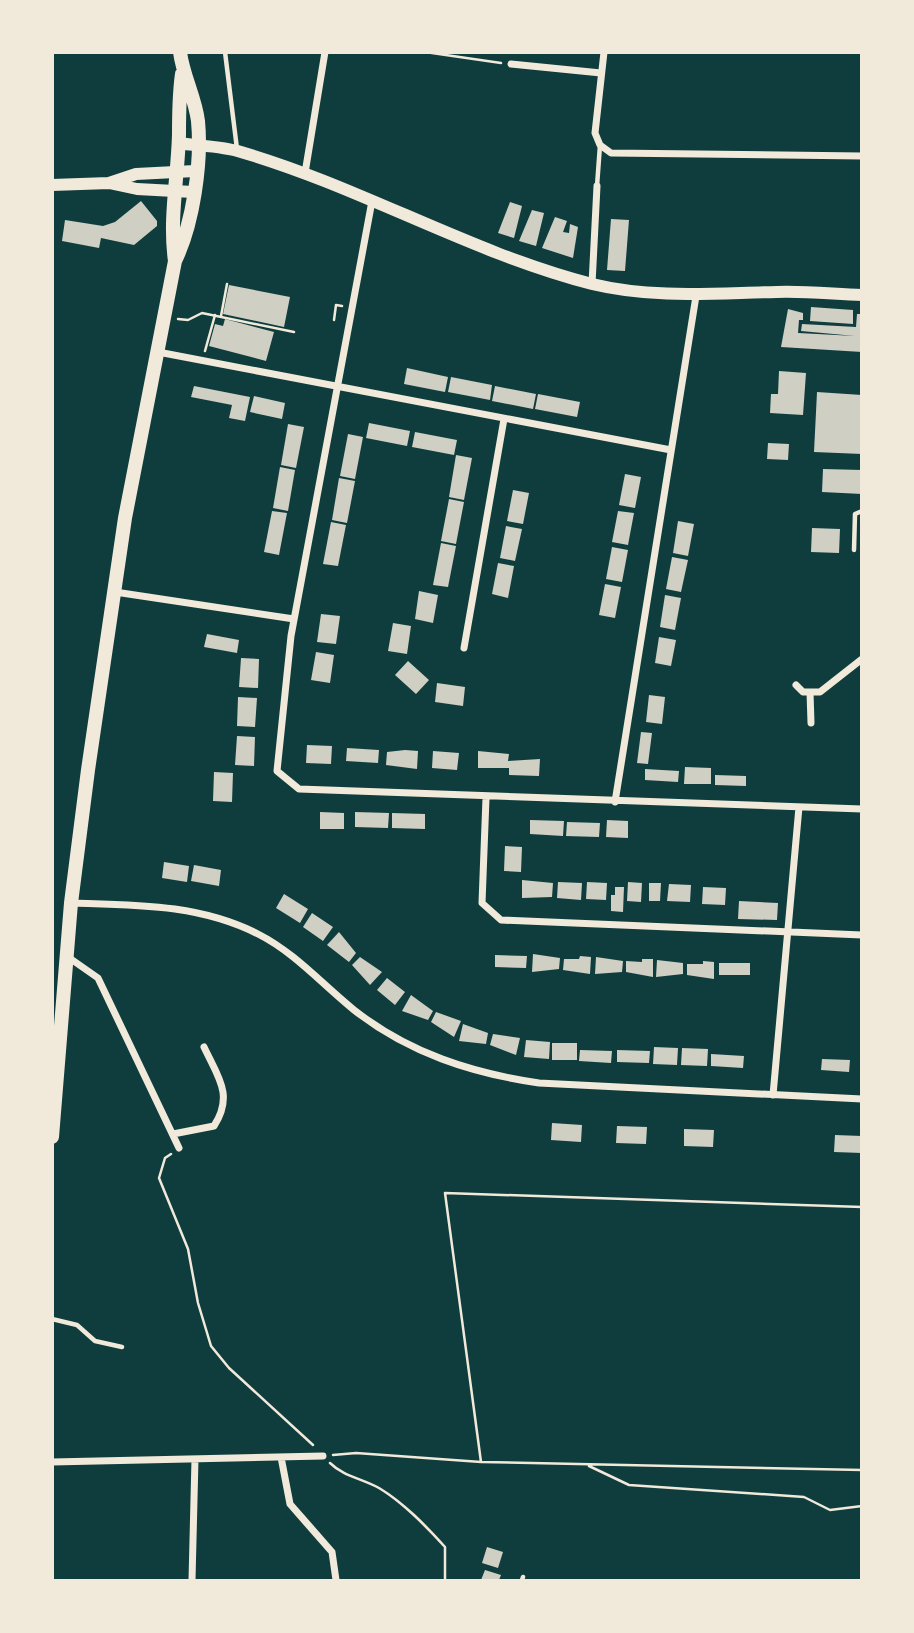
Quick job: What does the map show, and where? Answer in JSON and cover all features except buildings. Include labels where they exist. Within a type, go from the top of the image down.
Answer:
[{"type":"main road","points":[[52,1137],[54,1082],[68,957],[71,903],[125,518],[175,261],[187,235],[193,192],[198,146],[194,102],[183,73],[180,52]]},
{"type":"main road","points":[[175,261],[171,233],[176,191],[177,104],[183,73]]},
{"type":"main road","points":[[178,143],[237,150],[305,173],[498,253],[592,284],[636,292],[695,296],[779,292],[862,295]]},
{"type":"main road","points":[[109,183],[136,174],[195,171]]},
{"type":"main road","points":[[52,185],[109,183],[193,192]]},
{"type":"street","points":[[305,173],[325,52]]},
{"type":"street","points":[[604,52],[595,133],[600,145],[611,153],[862,156]]},
{"type":"street","points":[[511,64],[601,73]]},
{"type":"street","points":[[592,284],[597,186]]},
{"type":"street","points":[[372,201],[294,619],[277,771],[299,789],[486,798],[862,809]]},
{"type":"street","points":[[615,802],[695,296]]},
{"type":"street","points":[[158,352],[671,450]]},
{"type":"street","points":[[464,648],[505,419]]},
{"type":"street","points":[[114,592],[294,619]]},
{"type":"street","points":[[796,685],[803,692],[820,692],[862,659]]},
{"type":"street","points":[[810,692],[811,723]]},
{"type":"street","points":[[486,798],[482,903],[502,920],[862,935]]},
{"type":"street","points":[[773,1095],[790,933],[799,807]]},
{"type":"street","points":[[71,903],[176,908],[201,912],[259,934],[399,1041],[432,1058],[499,1078],[539,1083],[862,1099]]},
{"type":"street","points":[[68,957],[98,978],[130,1051],[179,1147]]},
{"type":"street","points":[[173,1135],[214,1126],[221,1115],[226,1095],[204,1047]]},
{"type":"street","points":[[52,1462],[323,1456]]},
{"type":"street","points":[[281,1457],[290,1504],[332,1552],[336,1580]]},
{"type":"street","points":[[192,1580],[195,1459]]},
{"type":"lane","points":[[225,52],[237,150]]},
{"type":"lane","points":[[597,186],[600,145]]},
{"type":"lane","points":[[854,550],[855,514],[862,512]]},
{"type":"lane","points":[[52,1319],[78,1325],[95,1341],[122,1347]]},
{"type":"path","points":[[425,52],[511,64]]},
{"type":"path","points":[[221,316],[224,306],[222,298],[227,284]]},
{"type":"path","points":[[165,318],[188,320],[202,313],[294,332]]},
{"type":"path","points":[[202,361],[215,315]]},
{"type":"path","points":[[179,1147],[165,1157],[159,1178],[188,1249],[198,1303],[211,1346],[229,1368],[297,1428],[336,1469],[379,1488],[425,1524],[445,1547],[445,1580]]},
{"type":"path","points":[[481,1462],[445,1193],[862,1207]]},
{"type":"path","points":[[323,1456],[356,1453],[481,1462],[862,1470]]},
{"type":"path","points":[[586,1464],[628,1485],[804,1497],[830,1510],[862,1506]]}]
